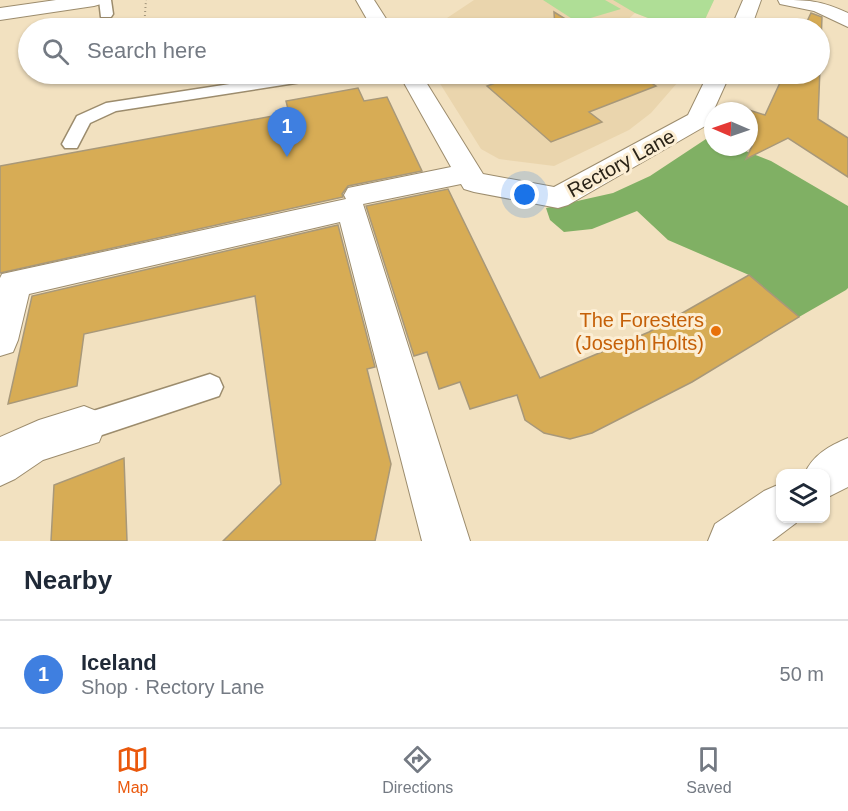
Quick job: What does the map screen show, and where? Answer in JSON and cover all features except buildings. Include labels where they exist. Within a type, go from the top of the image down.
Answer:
[{"type":"main road","points":[[365,0],[376,18]]},
{"type":"main road","points":[[745,18],[752,0]]},
{"type":"main road","points":[[787,0],[820,7],[848,21]]},
{"type":"main road","points":[[820,7],[848,0]]},
{"type":"main road","points":[[0,14],[100,7]]},
{"type":"main road","points":[[358,195],[468,173],[416,84]]},
{"type":"main road","name":"Rectory Lane","points":[[468,173],[474,182],[558,198],[698,120],[714,84]]},
{"type":"main road","points":[[0,340],[14,284],[351,209],[446,541]]},
{"type":"main road","points":[[0,464],[10,454],[25,445],[84,427]]},
{"type":"main road","points":[[830,473],[848,460]]},
{"type":"main road","points":[[732,541],[776,510]]},
{"type":"lane","points":[[100,7],[105,0]]},
{"type":"lane","points":[[71,144],[83,120],[112,107],[258,84]]},
{"type":"lane","points":[[84,427],[210,387]]},
{"type":"path","points":[[145,18],[146,0]]},
{"type":"shaded area","points":[[474,0],[714,0],[706,18],[648,18],[635,13],[630,18],[447,18]]},
{"type":"shaded area","points":[[440,84],[676,84],[651,113],[629,130],[554,166],[499,159],[481,149]]},
{"type":"green space","points":[[543,0],[605,0],[621,9],[591,18],[571,18]]},
{"type":"green space","points":[[613,0],[714,0],[706,18],[648,18]]},
{"type":"green space","points":[[704,140],[704,156],[758,156],[771,161],[848,206],[848,288],[799,317],[749,275],[668,240],[637,211],[592,229],[564,232],[550,220],[546,208],[613,193],[650,176]]},
{"type":"place","name":"Iceland","points":[[287,157]]},
{"type":"place","name":"The Foresters (Joseph Holts)","points":[[716,331]]}]
